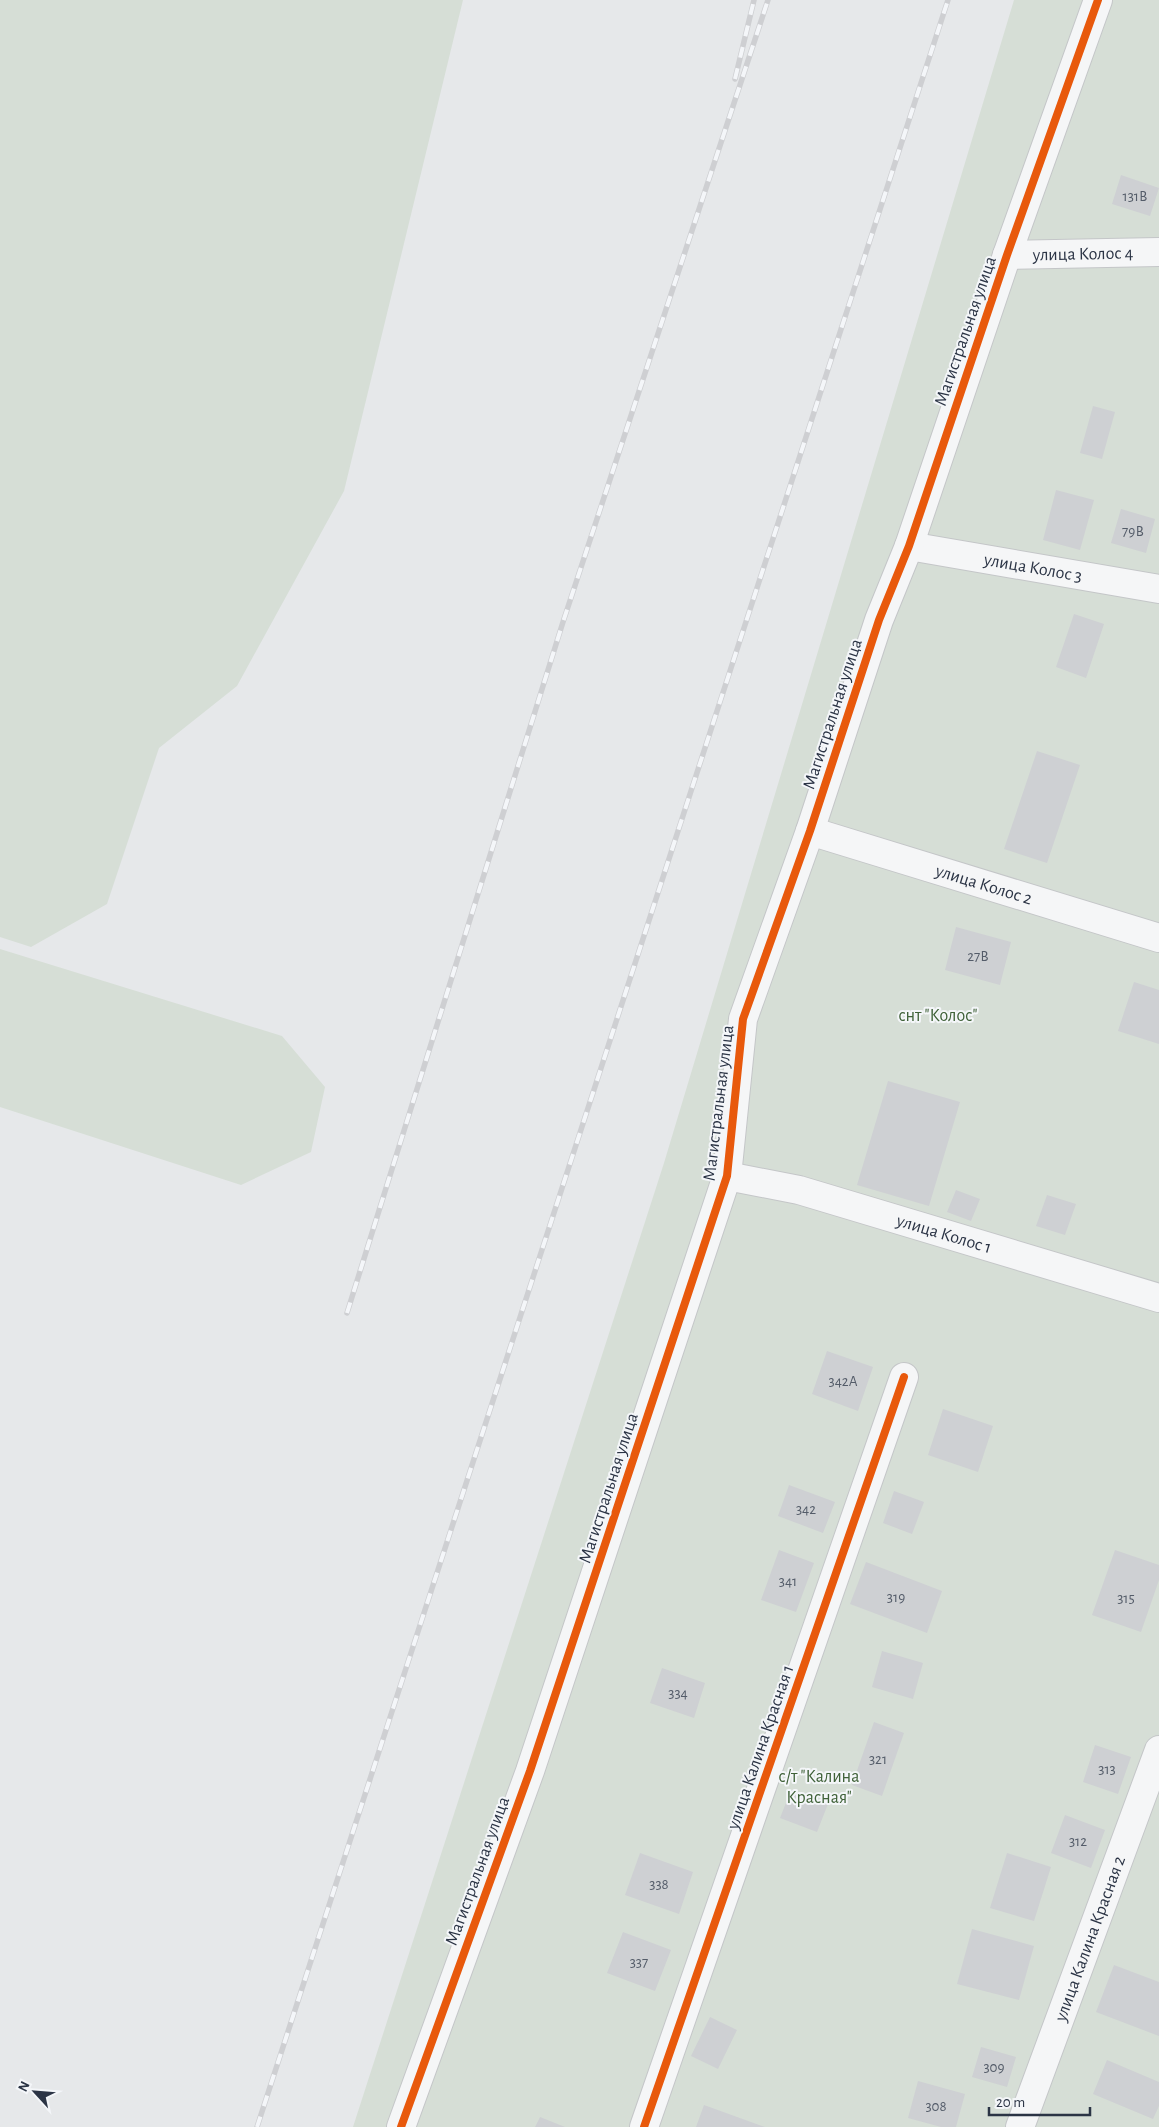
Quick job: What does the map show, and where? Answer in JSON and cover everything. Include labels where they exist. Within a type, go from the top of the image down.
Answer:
[{"type":"street","name":"Магистральная улица","points":[[401,2127],[530,1771],[727,1176],[743,1019],[810,831],[879,620],[909,546],[1007,255],[1098,0]]},
{"type":"street","name":"улица Колос 4","points":[[1007,255],[1159,252]]},
{"type":"street","name":"улица Колос 3","points":[[909,546],[1159,589]]},
{"type":"street","name":"улица Колос 2","points":[[810,831],[1159,938]]},
{"type":"street","name":"улица Колос 1","points":[[727,1176],[799,1190],[1159,1298]]},
{"type":"street","name":"улица Калина Красная 1","points":[[644,2127],[904,1378]]},
{"type":"street","name":"улица Калина Красная 2","points":[[1020,2127],[1159,1750]]},
{"type":"green space","points":[[0,0],[463,0],[344,491],[237,686],[159,748],[107,904],[31,947],[0,937]]},
{"type":"green space","points":[[1014,0],[1159,0],[1159,2127],[353,2127],[664,1163]]},
{"type":"green space","points":[[0,949],[282,1036],[325,1087],[311,1152],[241,1185],[0,1107]]},
{"type":"building","points":[[1121,175],[1159,188],[1150,216],[1112,204]]},
{"type":"building","points":[[1093,406],[1115,412],[1102,459],[1080,453]]},
{"type":"building","points":[[1056,490],[1094,500],[1080,550],[1043,540]]},
{"type":"building","points":[[1121,509],[1155,519],[1146,553],[1111,543]]},
{"type":"building","points":[[1074,614],[1104,624],[1086,678],[1056,667]]},
{"type":"building","points":[[1037,751],[1080,765],[1047,863],[1004,849]]},
{"type":"building","points":[[956,927],[1011,942],[1000,985],[945,970]]},
{"type":"building","points":[[1134,982],[1159,990],[1159,1044],[1118,1031]]},
{"type":"building","points":[[888,1081],[960,1102],[929,1206],[857,1185]]},
{"type":"building","points":[[956,1190],[980,1199],[971,1221],[947,1212]]},
{"type":"building","points":[[1047,1195],[1076,1204],[1065,1235],[1036,1226]]},
{"type":"building","points":[[827,1351],[873,1367],[858,1411],[812,1394]]},
{"type":"building","points":[[943,1409],[993,1426],[978,1472],[928,1455]]},
{"type":"building","points":[[789,1485],[835,1502],[823,1533],[778,1516]]},
{"type":"building","points":[[894,1491],[924,1502],[912,1534],[883,1523]]},
{"type":"building","points":[[779,1550],[814,1563],[796,1612],[761,1600]]},
{"type":"building","points":[[1115,1550],[1159,1565],[1159,1580],[1141,1632],[1092,1615]]},
{"type":"building","points":[[866,1562],[942,1591],[927,1633],[850,1604]]},
{"type":"building","points":[[882,1651],[923,1663],[913,1699],[872,1687]]},
{"type":"building","points":[[662,1668],[705,1683],[694,1718],[650,1703]]},
{"type":"building","points":[[874,1722],[904,1733],[882,1796],[852,1785]]},
{"type":"building","points":[[1095,1745],[1131,1757],[1118,1794],[1083,1782]]},
{"type":"building","points":[[791,1790],[828,1804],[817,1832],[780,1818]]},
{"type":"building","points":[[1065,1815],[1105,1830],[1091,1868],[1051,1853]]},
{"type":"building","points":[[640,1853],[693,1872],[679,1914],[625,1895]]},
{"type":"building","points":[[1007,1853],[1051,1867],[1034,1921],[990,1908]]},
{"type":"building","points":[[972,1929],[1034,1946],[1019,2000],[957,1984]]},
{"type":"building","points":[[623,1932],[671,1950],[655,1991],[607,1973]]},
{"type":"building","points":[[1114,1965],[1159,1982],[1159,2036],[1096,2012]]},
{"type":"building","points":[[710,2017],[737,2030],[718,2069],[691,2056]]},
{"type":"building","points":[[981,2047],[1016,2057],[1007,2087],[972,2077]]},
{"type":"building","points":[[1107,2060],[1159,2082],[1159,2106],[1153,2119],[1093,2094]]},
{"type":"building","points":[[918,2081],[965,2094],[956,2127],[941,2127],[908,2118]]},
{"type":"building","points":[[704,2105],[765,2127],[696,2127]]},
{"type":"building","points":[[540,2117],[565,2127],[535,2127]]},
{"type":"railway","points":[[735,79],[754,0]]},
{"type":"railway","points":[[347,1313],[563,622],[768,0]]},
{"type":"railway","points":[[257,2127],[948,0]]},
{"type":"cycle path","points":[[401,2127],[530,1771],[727,1176],[743,1019],[810,831],[879,620],[909,546],[1007,255],[1098,0]]},
{"type":"cycle path","points":[[644,2127],[904,1377]]},
{"type":"park label","name":"снт \"Колос\"","points":[[938,1015]]},
{"type":"park label","name":"с/т \"Калина Красная\"","points":[[819,1786]]}]
